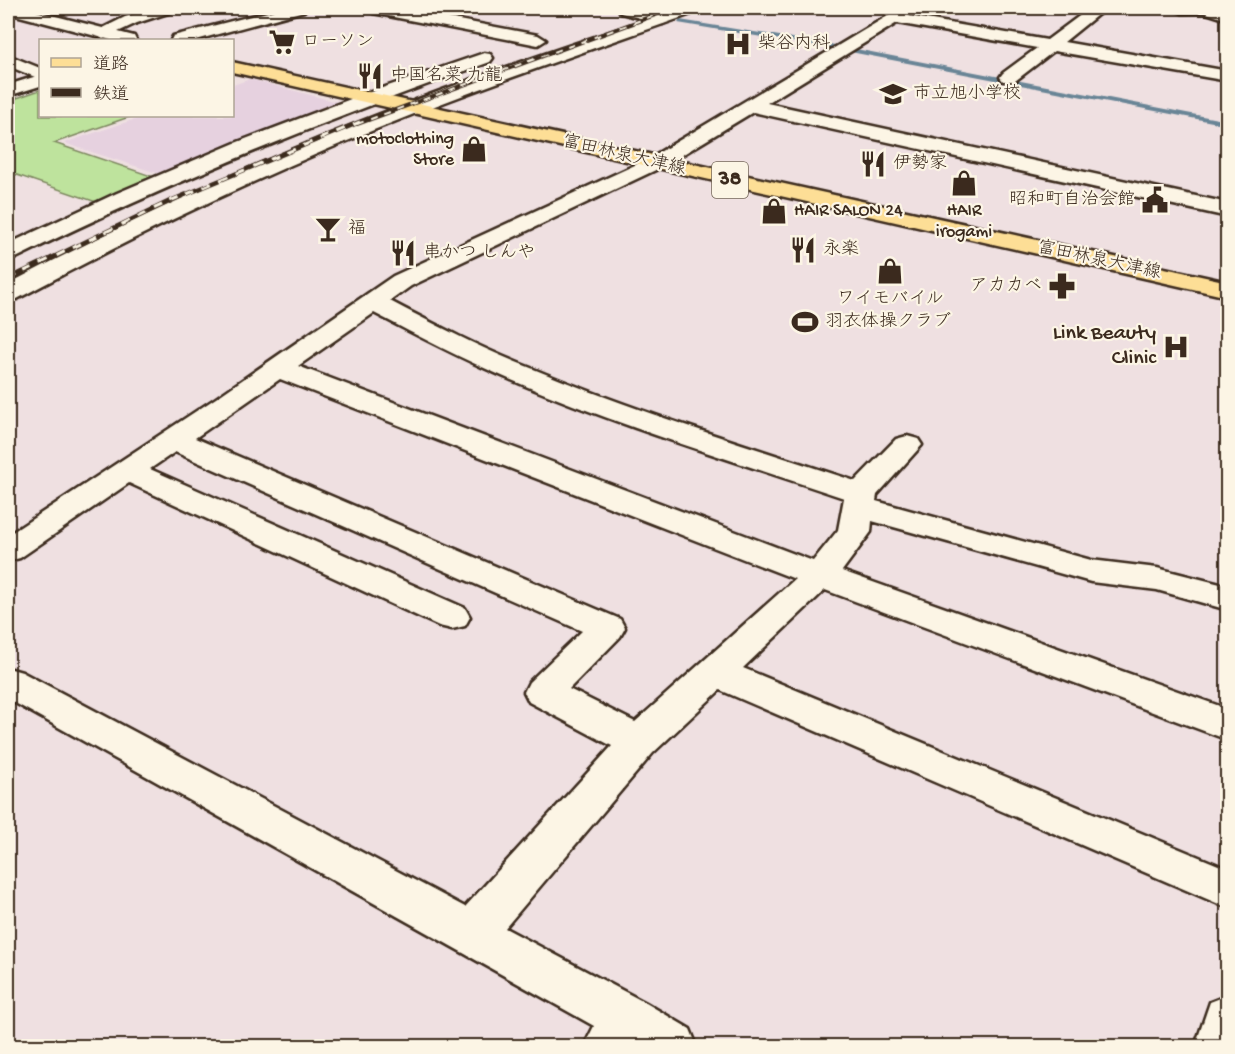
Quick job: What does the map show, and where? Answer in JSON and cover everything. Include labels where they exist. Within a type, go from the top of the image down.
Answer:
[{"type":"main road","name":"富田林泉大津線","points":[[234,66],[411,109],[1227,290]]},
{"type":"street","points":[[8,8],[124,39]]},
{"type":"street","points":[[103,34],[131,20],[169,8]]},
{"type":"street","points":[[182,39],[299,8]]},
{"type":"street","points":[[373,8],[538,40]]},
{"type":"street","points":[[8,294],[58,266],[215,190],[411,109],[695,8]]},
{"type":"street","points":[[8,550],[402,281],[655,163],[911,8]]},
{"type":"street","points":[[1009,77],[1099,8]]},
{"type":"street","points":[[1182,8],[1216,8],[1227,15]]},
{"type":"street","points":[[610,15],[630,9],[663,19]]},
{"type":"street","points":[[895,18],[1227,76]]},
{"type":"street","points":[[12,251],[87,213],[169,177],[367,98],[559,33]]},
{"type":"street","points":[[8,60],[39,74]]},
{"type":"street","points":[[8,91],[39,80]]},
{"type":"street","points":[[750,105],[1227,210]]},
{"type":"street","points":[[12,251],[58,266]]},
{"type":"street","points":[[373,302],[456,346],[522,375],[860,500],[1091,571],[1157,579],[1227,598]]},
{"type":"street","points":[[277,368],[820,576],[1227,725]]},
{"type":"street","points":[[172,440],[607,628],[543,692],[639,742]]},
{"type":"street","points":[[471,934],[639,742],[820,576],[854,532],[860,500],[907,445]]},
{"type":"street","points":[[126,470],[452,617]]},
{"type":"street","points":[[715,672],[1227,889]]},
{"type":"street","points":[[8,682],[471,934],[619,1033],[672,1047]]},
{"type":"street","points":[[1220,1047],[1227,1018]]},
{"type":"shaded area","points":[[250,79],[337,102],[160,174],[64,143],[142,117],[234,117],[234,85]]},
{"type":"green space","points":[[39,90],[39,117],[129,117],[54,143],[157,178],[99,203],[8,172],[8,101]]},
{"type":"waterway","points":[[680,22],[835,47],[1228,123]]},
{"type":"railway","points":[[357,124],[674,8]]},
{"type":"railway","points":[[8,279],[170,201],[360,122]]},
{"type":"place","name":"ローソン","points":[[282,42]]},
{"type":"place","name":"柴谷内科","points":[[738,44]]},
{"type":"place","name":"中国名菜 九龍","points":[[370,76]]},
{"type":"place","name":"市立旭小学校","points":[[893,94]]},
{"type":"place","name":"motoclothing Store","points":[[474,149]]},
{"type":"place","name":"伊勢家","points":[[873,164]]},
{"type":"place","name":"HAIR irogami","points":[[964,183]]},
{"type":"place","name":"昭和町自治会館","points":[[1155,200]]},
{"type":"place","name":"HAIR SALON 24","points":[[774,211]]},
{"type":"place","name":"福","points":[[328,229]]},
{"type":"place","name":"永楽","points":[[803,250]]},
{"type":"place","name":"串かつ しんや","points":[[403,253]]},
{"type":"place","name":"ワイモバイル","points":[[890,271]]},
{"type":"place","name":"アカカベ","points":[[1062,286]]},
{"type":"place","name":"羽衣体操クラブ","points":[[805,322]]},
{"type":"place","name":"Link Beauty Clinic","points":[[1176,347]]}]
